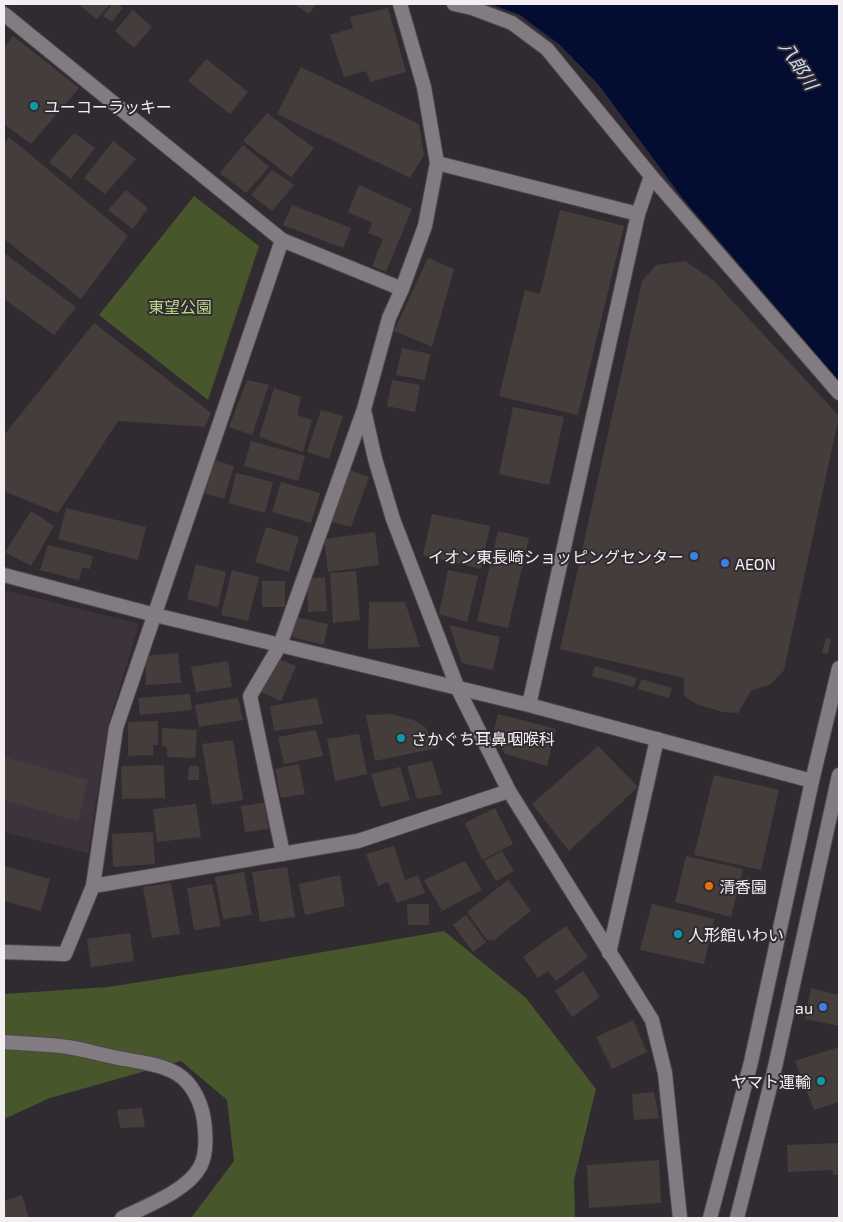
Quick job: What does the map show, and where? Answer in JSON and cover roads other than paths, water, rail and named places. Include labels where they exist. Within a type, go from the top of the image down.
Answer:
[{"type":"street","points":[[283,854],[250,696],[280,645],[364,409],[389,318],[402,289],[425,226],[438,163],[424,87],[400,4]]},
{"type":"street","points":[[454,4],[472,8],[512,23],[547,49],[651,176],[839,393]]},
{"type":"street","points":[[4,14],[282,240],[402,289]]},
{"type":"street","points":[[438,163],[638,214]]},
{"type":"street","points":[[529,704],[638,214],[651,176]]},
{"type":"street","points":[[4,952],[65,954],[93,886],[116,728],[282,240]]},
{"type":"street","points":[[364,409],[375,459],[393,519],[458,689],[509,791],[652,1020],[665,1073],[680,1218]]},
{"type":"street","points":[[4,575],[155,615],[458,689],[529,704],[812,781]]},
{"type":"street","points":[[710,1218],[750,1062],[839,668]]},
{"type":"street","points":[[609,952],[657,739]]},
{"type":"street","points":[[736,1218],[775,1068],[839,775]]},
{"type":"street","points":[[93,886],[358,842],[509,791]]},
{"type":"street","points":[[4,1042],[68,1047],[125,1060],[152,1063],[178,1075],[186,1081],[200,1102],[204,1117],[206,1141],[204,1157],[200,1168],[184,1186],[122,1218]]},
{"type":"water","name":"八郎川","points":[[491,4],[839,4],[839,381],[684,200],[598,84],[559,44],[520,15]]},
{"type":"place","name":"ユーコーラッキー","points":[[34,106]]},
{"type":"place","name":"イオン東長崎ショッピングセンター","points":[[694,556]]},
{"type":"place","name":"AEON","points":[[725,563]]},
{"type":"place","name":"さかぐち耳鼻咽喉科","points":[[401,738]]},
{"type":"place","name":"清香園","points":[[709,886]]},
{"type":"place","name":"人形館いわい","points":[[678,934]]},
{"type":"place","name":"au","points":[[823,1007]]},
{"type":"place","name":"ヤマト運輸","points":[[821,1081]]},
{"type":"park label","name":"東望公園","points":[[180,306]]}]
